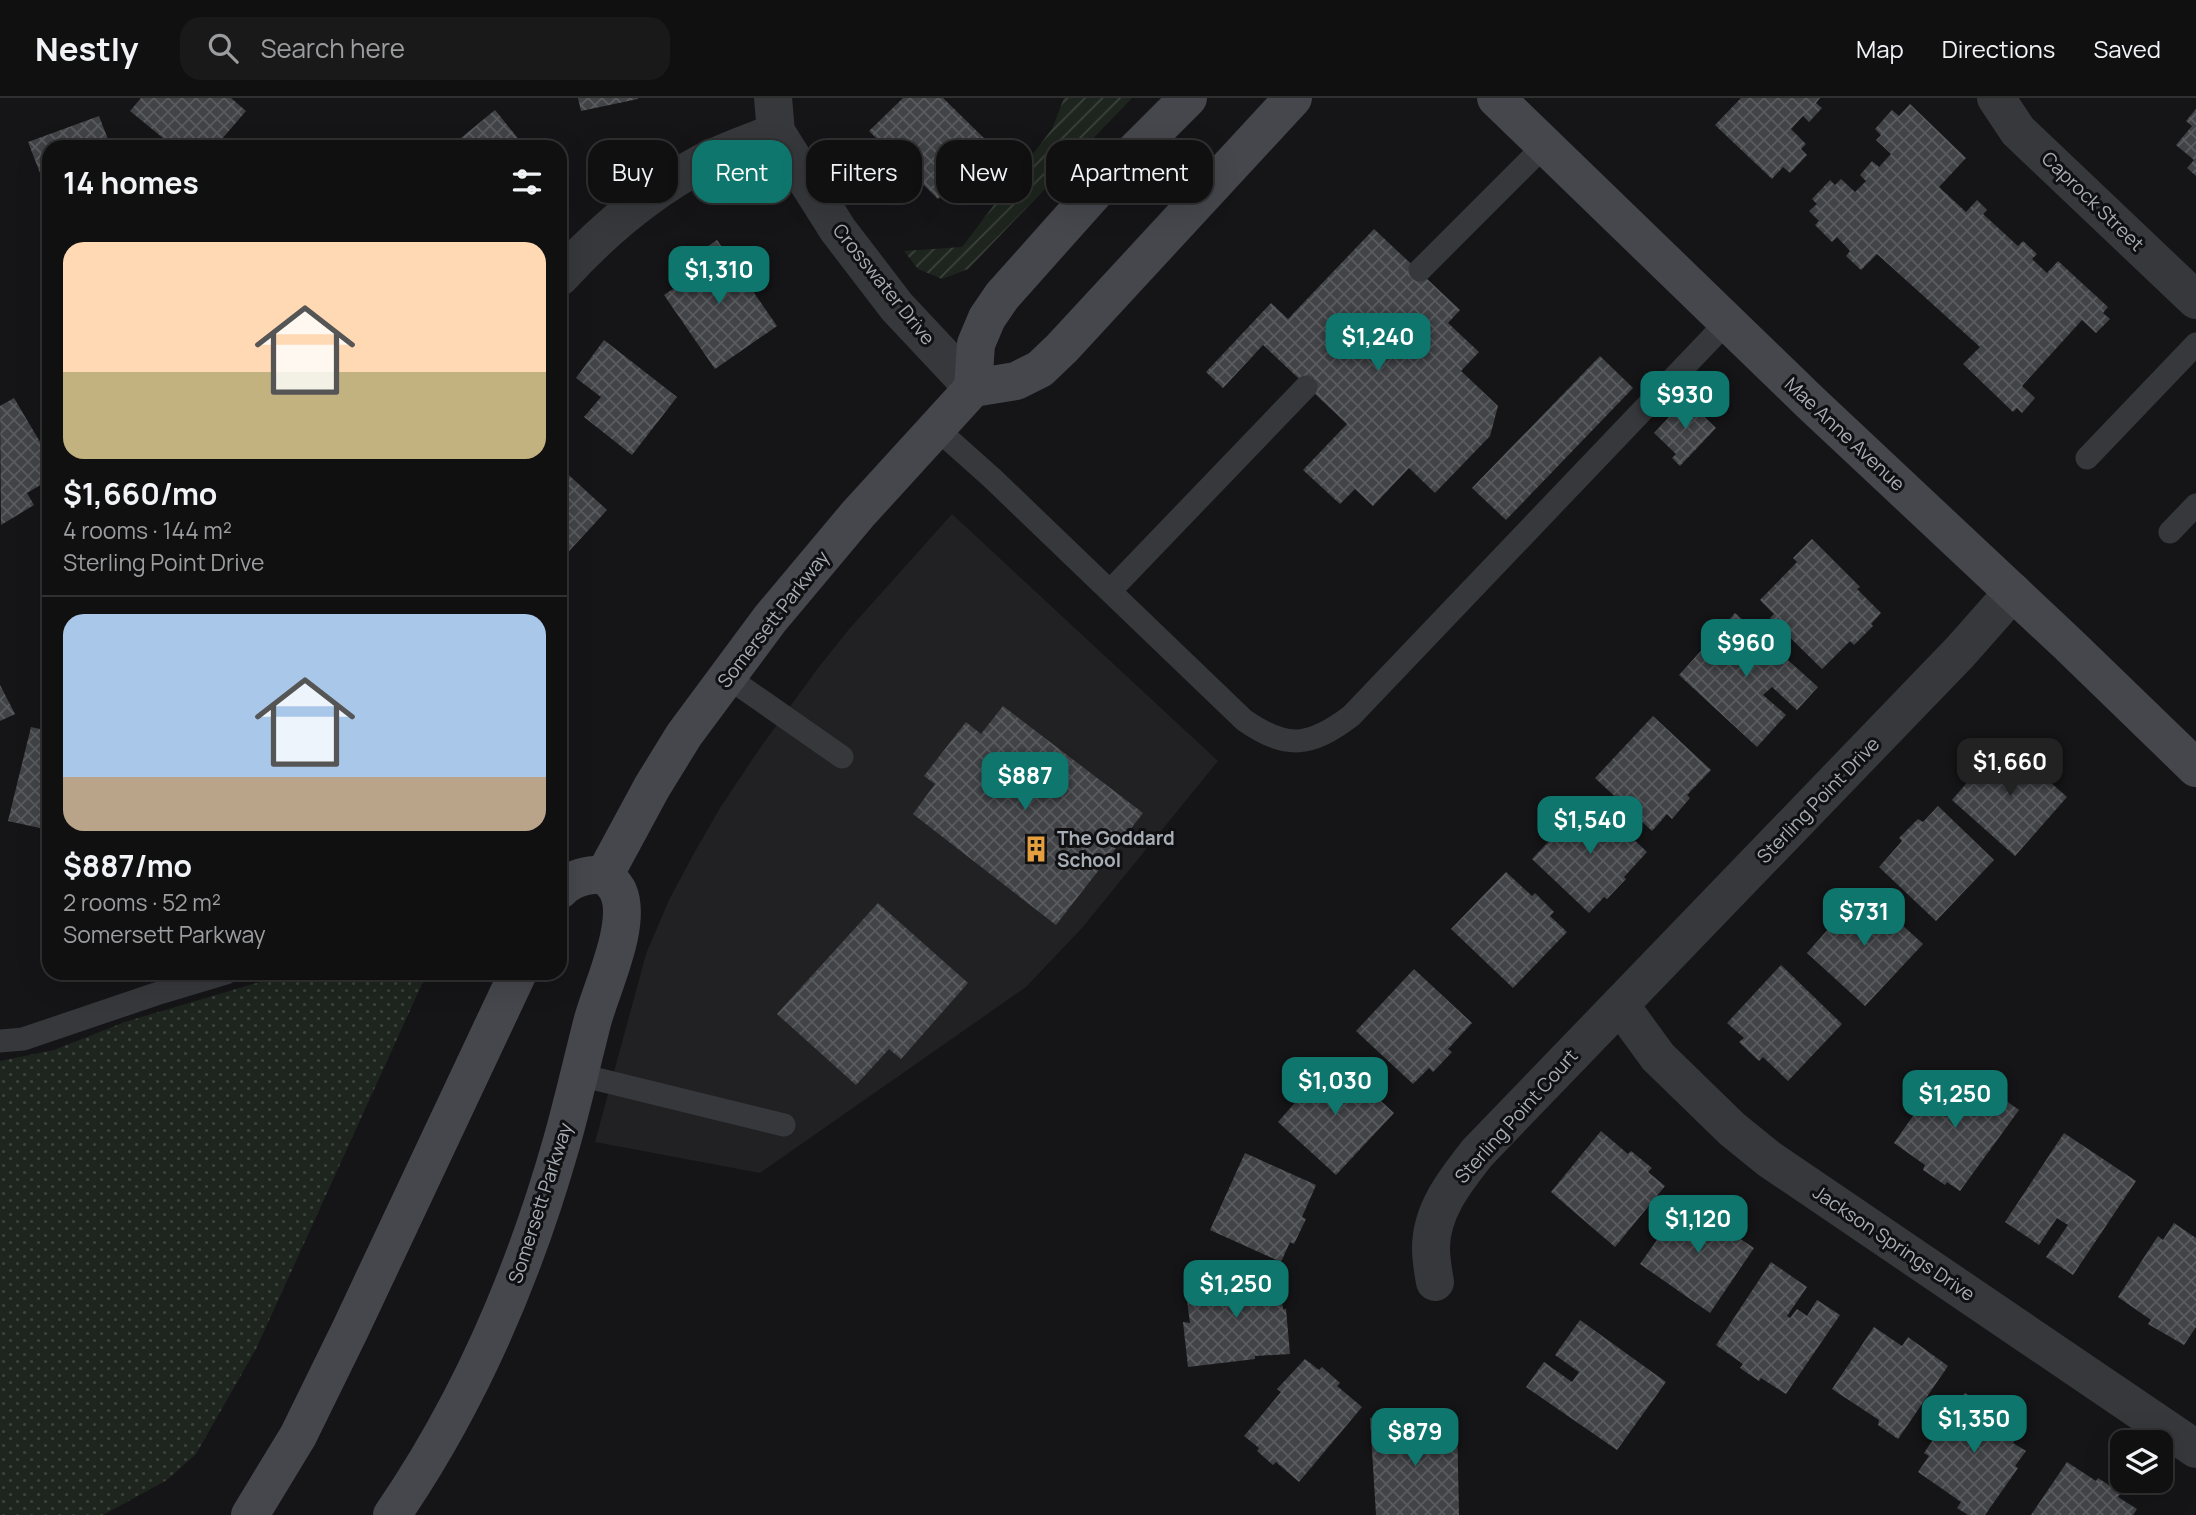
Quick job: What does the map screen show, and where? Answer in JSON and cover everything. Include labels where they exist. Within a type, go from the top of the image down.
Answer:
[{"type":"main road","points":[[1188,98],[1101,185],[1002,296],[987,318],[976,344],[973,388],[1016,381],[1040,369],[1293,98]]},
{"type":"main road","name":"Mae Anne Avenue","points":[[1496,98],[2196,768]]},
{"type":"main road","name":"Somersett Parkway","points":[[392,1515],[444,1434],[474,1377],[536,1224],[580,1075],[596,1010],[621,932],[622,909],[618,891],[605,874],[665,766],[726,676],[815,564],[973,388]]},
{"type":"main road","points":[[567,882],[587,875],[605,874]]},
{"type":"main road","points":[[250,1515],[298,1436],[345,1342],[515,980]]},
{"type":"street","name":"Caprock Street","points":[[1996,98],[2018,131],[2196,300]]},
{"type":"street","name":"Crosswater Drive","points":[[774,115],[846,241],[897,307],[973,388]]},
{"type":"street","points":[[567,269],[587,248],[640,202],[774,115]]},
{"type":"street","name":"Sterling Point Drive","points":[[1620,1005],[1950,663],[2013,592]]},
{"type":"street","name":"Sterling Point Court","points":[[1434,1282],[1431,1246],[1438,1212],[1453,1183],[1477,1153],[1620,1005]]},
{"type":"street","name":"Jackson Springs Drive","points":[[1620,1005],[1658,1057],[1732,1129],[1769,1159],[2196,1449]]},
{"type":"lane","points":[[1420,270],[1545,145]]},
{"type":"lane","points":[[936,428],[992,478],[1244,720],[1262,733],[1284,741],[1305,742],[1322,735],[1351,716],[1727,322]]},
{"type":"lane","points":[[2087,458],[2196,344]]},
{"type":"lane","points":[[1110,591],[1306,387]]},
{"type":"lane","points":[[2170,533],[2196,505]]},
{"type":"lane","points":[[726,676],[842,757]]},
{"type":"lane","points":[[0,1041],[23,1038],[203,980]]},
{"type":"lane","points":[[580,1075],[784,1125]]},
{"type":"shaded area","points":[[1064,98],[1132,98],[1092,140],[1046,140],[1046,188],[1032,202],[1032,155],[1052,129]]},
{"type":"shaded area","points":[[996,203],[1031,203],[968,269],[942,279],[918,269],[904,251],[962,247]]},
{"type":"shaded area","points":[[952,514],[1218,761],[1082,928],[1026,987],[760,1173],[595,1142],[646,954],[669,900],[693,855],[760,748],[818,668],[850,628]]},
{"type":"shaded area","points":[[266,980],[424,980],[256,1349],[196,1454],[167,1480],[103,1515],[0,1515],[0,1061],[54,1050],[125,1022]]},
{"type":"building","points":[[141,98],[231,98],[246,111],[221,140],[165,140],[130,111]]},
{"type":"building","points":[[578,98],[638,98],[638,99],[581,111]]},
{"type":"building","points":[[903,98],[943,98],[986,140],[936,140],[936,197],[922,183],[922,140],[878,140],[869,131]]},
{"type":"building","points":[[1741,98],[1820,98],[1816,103],[1822,108],[1809,122],[1803,116],[1791,129],[1806,144],[1801,149],[1807,155],[1790,173],[1783,167],[1772,179],[1715,125]]},
{"type":"building","points":[[1910,104],[1966,158],[1939,187],[1966,212],[1977,200],[1987,210],[1983,214],[2018,246],[2023,241],[2037,254],[2032,259],[2047,273],[2058,261],[2108,307],[2103,313],[2110,319],[2096,333],[2082,320],[2022,386],[2035,398],[2022,413],[2017,408],[2013,412],[1963,364],[1980,347],[1877,254],[1861,270],[1846,256],[1850,251],[1837,237],[1832,242],[1815,225],[1819,221],[1809,211],[1817,204],[1812,199],[1830,180],[1835,185],[1841,179],[1855,192],[1866,181],[1860,175],[1872,161],[1879,167],[1891,154],[1876,140],[1881,135],[1875,129],[1892,110],[1899,116]]},
{"type":"building","points":[[2196,109],[2196,176],[2187,168],[2194,160],[2176,145],[2192,126],[2186,121]]},
{"type":"building","points":[[495,110],[519,140],[459,140]]},
{"type":"building","points":[[99,116],[108,140],[42,140],[42,178],[28,142]]},
{"type":"building","points":[[1374,229],[1460,310],[1448,323],[1479,352],[1461,371],[1498,406],[1490,436],[1435,493],[1409,468],[1373,506],[1355,489],[1340,504],[1303,470],[1347,424],[1263,345],[1223,388],[1206,372],[1271,303],[1288,319]]},
{"type":"building","points":[[717,240],[777,326],[715,369],[664,295],[695,274],[686,261]]},
{"type":"building","points":[[604,340],[677,397],[632,455],[584,417],[601,397],[576,378]]},
{"type":"building","points":[[1600,356],[1633,388],[1506,520],[1472,488]]},
{"type":"building","points":[[14,398],[42,445],[42,484],[27,493],[34,505],[1,525],[0,406]]},
{"type":"building","points":[[1686,399],[1716,428],[1680,466],[1672,458],[1676,454],[1654,433]]},
{"type":"building","points":[[567,473],[607,510],[567,553]]},
{"type":"building","points":[[1812,539],[1860,587],[1857,589],[1881,613],[1871,624],[1873,626],[1854,645],[1850,641],[1822,669],[1770,618],[1774,614],[1760,600],[1797,562],[1793,558]]},
{"type":"building","points":[[1735,613],[1818,687],[1797,710],[1772,687],[1763,695],[1786,715],[1757,747],[1679,675]]},
{"type":"building","points":[[0,685],[15,714],[0,721]]},
{"type":"building","name":"The Goddard School","points":[[1003,706],[1143,813],[1056,925],[913,814],[935,784],[924,776],[966,722],[981,734]]},
{"type":"building","points":[[1653,716],[1711,770],[1687,795],[1690,798],[1672,819],[1667,814],[1652,831],[1595,778]]},
{"type":"building","points":[[31,727],[42,729],[42,828],[8,821]]},
{"type":"building","points":[[2004,740],[2030,763],[2033,760],[2054,778],[2050,782],[2067,797],[2015,856],[1952,800]]},
{"type":"building","points":[[1590,798],[1647,852],[1607,899],[1604,897],[1589,913],[1532,859]]},
{"type":"building","points":[[1938,806],[1994,860],[1936,921],[1879,867],[1902,841],[1899,838],[1918,819],[1923,822]]},
{"type":"building","points":[[1506,872],[1532,896],[1535,893],[1554,912],[1550,916],[1567,932],[1513,988],[1451,929]]},
{"type":"building","points":[[1865,891],[1923,944],[1865,1006],[1807,953],[1846,904],[1850,908]]},
{"type":"building","points":[[878,903],[968,983],[901,1059],[889,1049],[856,1085],[777,1014]]},
{"type":"building","points":[[1781,965],[1842,1024],[1788,1081],[1763,1057],[1759,1061],[1739,1042],[1744,1038],[1727,1023]]},
{"type":"building","points":[[1414,969],[1472,1023],[1448,1049],[1452,1052],[1433,1072],[1429,1068],[1413,1084],[1356,1031]]},
{"type":"building","points":[[1336,1060],[1394,1113],[1336,1175],[1278,1122],[1301,1096],[1298,1093],[1317,1072],[1321,1077]]},
{"type":"building","points":[[1951,1070],[1994,1100],[1998,1095],[2019,1110],[1960,1191],[1947,1182],[1945,1185],[1923,1170],[1925,1165],[1894,1143],[1936,1083],[1941,1086]]},
{"type":"building","points":[[1601,1131],[1628,1154],[1631,1151],[1652,1168],[1648,1172],[1665,1186],[1615,1247],[1551,1192]]},
{"type":"building","points":[[2064,1133],[2136,1181],[2073,1275],[2046,1257],[2068,1225],[2057,1218],[2039,1245],[2005,1222]]},
{"type":"building","points":[[1245,1153],[1316,1185],[1302,1217],[1306,1219],[1294,1244],[1290,1242],[1281,1262],[1210,1230]]},
{"type":"building","points":[[1686,1199],[1714,1219],[1717,1215],[1739,1231],[1736,1236],[1754,1248],[1710,1313],[1640,1264]]},
{"type":"building","points":[[2174,1223],[2196,1238],[2196,1327],[2184,1345],[2148,1324],[2151,1320],[2118,1297],[2158,1236],[2163,1240]]},
{"type":"building","points":[[1771,1262],[1807,1287],[1787,1316],[1790,1318],[1797,1309],[1807,1316],[1817,1300],[1840,1315],[1786,1394],[1740,1368],[1743,1364],[1716,1345]]},
{"type":"building","points":[[1278,1271],[1283,1309],[1286,1309],[1290,1354],[1255,1356],[1255,1359],[1188,1367],[1183,1322],[1190,1323],[1185,1285],[1206,1284],[1205,1279]]},
{"type":"building","points":[[1580,1320],[1666,1382],[1617,1450],[1526,1387],[1544,1362],[1572,1382],[1579,1372],[1555,1355]]},
{"type":"building","points":[[1874,1327],[1902,1346],[1908,1337],[1948,1366],[1898,1439],[1878,1425],[1879,1420],[1832,1389]]},
{"type":"building","points":[[1305,1359],[1319,1370],[1322,1367],[1340,1383],[1337,1386],[1362,1407],[1299,1482],[1276,1462],[1273,1465],[1257,1451],[1259,1448],[1244,1436],[1281,1392],[1277,1389]]},
{"type":"building","points":[[1965,1393],[1998,1415],[2001,1409],[2025,1425],[2013,1443],[2026,1451],[2015,1466],[2018,1468],[1985,1515],[1968,1515],[1957,1508],[1961,1502],[1918,1472],[1929,1456],[1924,1453]]},
{"type":"building","points":[[1402,1417],[1403,1452],[1415,1451],[1414,1422],[1457,1420],[1459,1515],[1376,1515],[1370,1418]]},
{"type":"building","points":[[2067,1462],[2096,1481],[2098,1478],[2110,1486],[2110,1493],[2121,1493],[2118,1497],[2137,1509],[2133,1515],[2031,1515]]},
{"type":"place","name":"The Goddard School","points":[[1036,849]]}]
